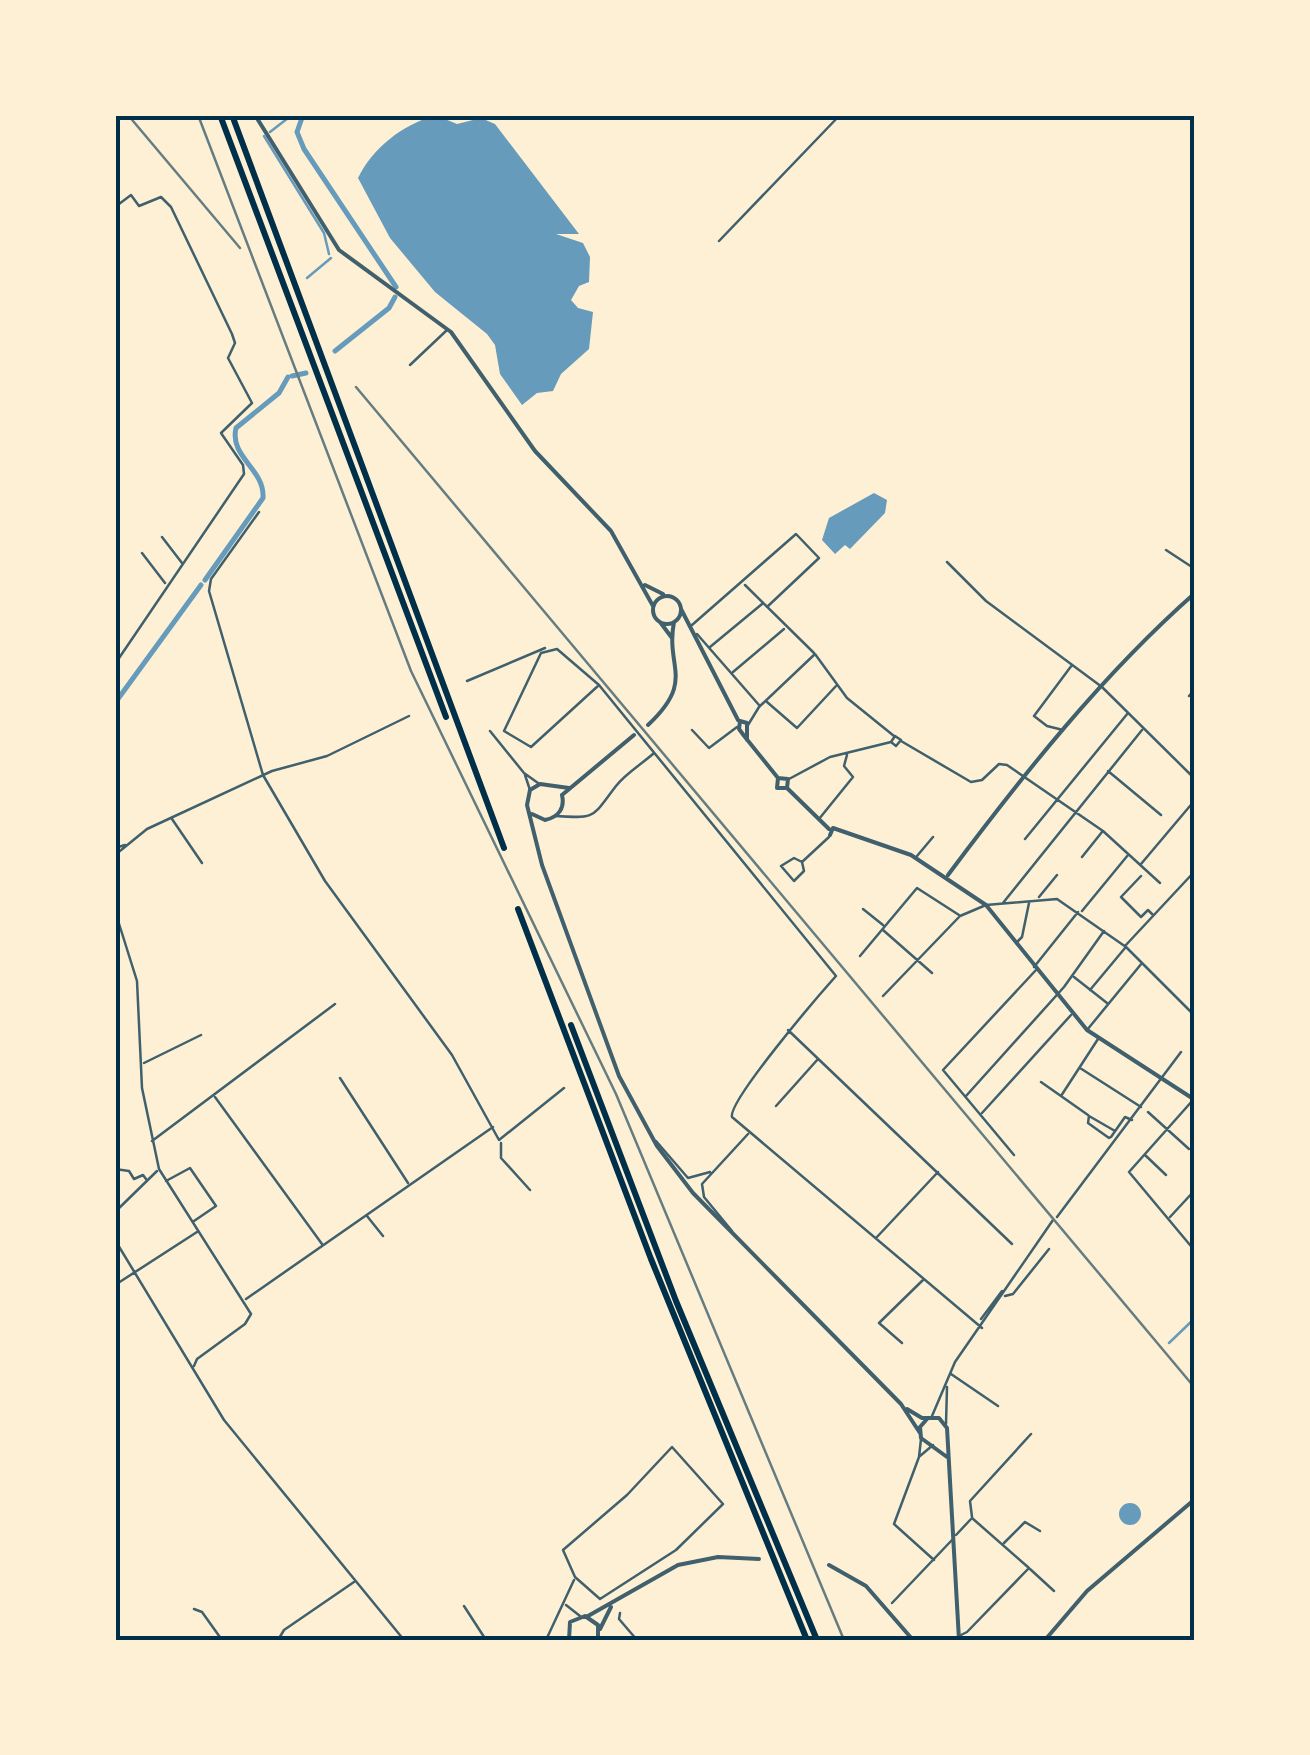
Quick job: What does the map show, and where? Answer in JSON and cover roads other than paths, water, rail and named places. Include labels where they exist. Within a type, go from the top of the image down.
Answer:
[{"type":"highway","points":[[220,115],[446,717]]},
{"type":"highway","points":[[232,115],[504,848]]},
{"type":"highway","points":[[518,909],[651,1260],[807,1640]]},
{"type":"highway","points":[[571,1026],[682,1316],[817,1640]]},
{"type":"street","points":[[255,115],[339,250],[448,330],[522,434],[611,531],[672,638]]},
{"type":"street","points":[[719,240],[840,115]]},
{"type":"street","points":[[115,206],[130,195],[139,206],[161,198],[171,207],[232,334],[235,343],[228,356],[252,403],[221,433],[244,472],[115,664]]},
{"type":"street","points":[[410,365],[448,330]]},
{"type":"street","points":[[259,512],[211,579],[209,591],[262,775],[315,866],[452,1055],[501,1141],[502,1158],[530,1190]]},
{"type":"street","points":[[691,626],[771,560],[792,534],[819,558],[709,648]]},
{"type":"street","points":[[162,537],[182,563]]},
{"type":"street","points":[[1166,550],[1195,569]]},
{"type":"street","points":[[142,552],[167,586]]},
{"type":"street","points":[[947,562],[986,601],[1102,687],[1195,779]]},
{"type":"street","points":[[743,583],[815,654],[864,716],[968,781],[982,780],[1003,764],[1103,831],[1160,884]]},
{"type":"street","points":[[645,585],[677,600],[707,667],[747,740],[778,778],[779,789]]},
{"type":"street","points":[[947,877],[1024,778],[1138,645],[1195,593]]},
{"type":"street","points":[[653,606],[665,596]]},
{"type":"street","points":[[648,724],[675,686],[677,660],[672,638],[674,621],[681,609]]},
{"type":"street","points":[[660,622],[691,626]]},
{"type":"street","points":[[732,673],[786,628]]},
{"type":"street","points":[[697,634],[757,698],[759,707]]},
{"type":"street","points":[[467,681],[541,647],[557,649],[599,686],[834,970],[836,976],[787,1029],[767,1066],[731,1108],[732,1117],[982,1328]]},
{"type":"street","points":[[546,649],[506,719],[504,730],[532,747],[599,686]]},
{"type":"street","points":[[692,730],[710,748],[751,718],[815,654]]},
{"type":"street","points":[[1064,731],[1047,726],[1034,716],[1073,664]]},
{"type":"street","points":[[766,701],[796,728],[838,684]]},
{"type":"street","points":[[1188,696],[1195,689]]},
{"type":"street","points":[[1024,839],[1128,712]]},
{"type":"street","points":[[115,848],[262,775],[327,756],[409,716]]},
{"type":"street","points":[[1002,904],[1142,729]]},
{"type":"street","points":[[490,731],[524,773],[540,784],[569,788]]},
{"type":"street","points":[[562,796],[634,735]]},
{"type":"street","points":[[778,778],[788,779],[846,753],[891,742],[894,736]]},
{"type":"street","points":[[891,742],[896,746],[901,742]]},
{"type":"street","points":[[536,832],[545,820],[556,816],[596,813],[618,784],[655,752]]},
{"type":"street","points":[[819,820],[853,776],[844,766],[846,753]]},
{"type":"street","points":[[1188,772],[1195,764]]},
{"type":"street","points":[[1108,770],[1160,815]]},
{"type":"street","points":[[524,773],[530,790]]},
{"type":"street","points":[[787,788],[788,779]]},
{"type":"street","points":[[540,784],[530,790],[526,800],[542,866],[613,1058],[644,1125],[691,1190],[901,1404],[918,1417],[946,1425]]},
{"type":"street","points":[[558,788],[569,817]]},
{"type":"street","points":[[787,788],[832,832],[916,858],[986,905],[1087,1030],[1194,1099],[1128,1172],[1195,1251]]},
{"type":"street","points":[[773,794],[787,788]]},
{"type":"street","points":[[1141,864],[1195,800]]},
{"type":"street","points":[[556,816],[563,805]]},
{"type":"street","points":[[532,814],[545,820]]},
{"type":"street","points":[[172,818],[202,863]]},
{"type":"street","points":[[1082,857],[1103,831]]},
{"type":"street","points":[[802,862],[832,832]]},
{"type":"street","points":[[916,858],[933,837]]},
{"type":"street","points":[[115,854],[126,844]]},
{"type":"street","points":[[1014,1155],[943,1070],[1035,968],[1130,853]]},
{"type":"street","points":[[794,858],[802,862],[804,871],[794,881],[781,866],[794,858]]},
{"type":"street","points":[[1090,990],[1195,872]]},
{"type":"street","points":[[1036,900],[1057,875]]},
{"type":"street","points":[[1117,902],[1141,876]]},
{"type":"street","points":[[860,956],[917,888],[960,916]]},
{"type":"street","points":[[1121,897],[1148,922]]},
{"type":"street","points":[[883,996],[960,916],[986,905],[1060,899],[1126,946],[1195,1016]]},
{"type":"street","points":[[1015,944],[1022,937],[1030,901]]},
{"type":"street","points":[[863,910],[932,973]]},
{"type":"street","points":[[1141,916],[1148,910],[1154,916]]},
{"type":"street","points":[[115,912],[137,981],[141,1064],[158,1169],[251,1314]]},
{"type":"street","points":[[965,1097],[1056,996],[1104,930]]},
{"type":"street","points":[[1087,1030],[1143,962]]},
{"type":"street","points":[[1072,975],[1108,1004]]},
{"type":"street","points":[[151,1141],[335,1004]]},
{"type":"street","points":[[980,1115],[1072,1014]]},
{"type":"street","points":[[787,1029],[1012,1244]]},
{"type":"street","points":[[141,1064],[200,1034]]},
{"type":"street","points":[[1061,1096],[1099,1038]]},
{"type":"street","points":[[982,1319],[1181,1052]]},
{"type":"street","points":[[776,1106],[819,1058]]},
{"type":"street","points":[[1080,1068],[1142,1108]]},
{"type":"street","points":[[340,1078],[409,1185]]},
{"type":"street","points":[[1040,1082],[1115,1131]]},
{"type":"street","points":[[501,1141],[564,1088]]},
{"type":"street","points":[[215,1096],[323,1245]]},
{"type":"street","points":[[1148,1112],[1189,1149]]},
{"type":"street","points":[[1090,1116],[1088,1123],[1108,1137],[1125,1117],[1132,1120]]},
{"type":"street","points":[[644,1125],[683,1174],[695,1179],[711,1172]]},
{"type":"street","points":[[244,1300],[493,1127]]},
{"type":"street","points":[[691,1190],[702,1184],[750,1132]]},
{"type":"street","points":[[1144,1154],[1166,1175]]},
{"type":"street","points":[[165,1182],[190,1168],[216,1206],[192,1223]]},
{"type":"street","points":[[115,1169],[129,1171],[134,1179],[143,1175],[147,1180]]},
{"type":"street","points":[[115,1212],[158,1169]]},
{"type":"street","points":[[876,1238],[939,1171]]},
{"type":"street","points":[[691,1190],[695,1179]]},
{"type":"street","points":[[702,1184],[704,1197],[733,1232]]},
{"type":"street","points":[[1170,1218],[1195,1190]]},
{"type":"street","points":[[366,1214],[383,1236]]},
{"type":"street","points":[[115,1285],[198,1231]]},
{"type":"street","points":[[115,1240],[224,1420],[404,1640]]},
{"type":"street","points":[[1004,1293],[1012,1294],[1049,1249]]},
{"type":"street","points":[[902,1344],[879,1323],[924,1279]]},
{"type":"street","points":[[934,1560],[894,1524],[919,1457],[922,1424],[938,1409],[949,1375],[996,1303]]},
{"type":"street","points":[[194,1366],[251,1314],[260,1312]]},
{"type":"street","points":[[949,1375],[998,1406]]},
{"type":"street","points":[[949,1375],[944,1413],[959,1638]]},
{"type":"street","points":[[901,1404],[920,1435],[949,1462]]},
{"type":"street","points":[[938,1409],[944,1413]]},
{"type":"street","points":[[1032,1434],[970,1501],[972,1518],[1054,1591]]},
{"type":"street","points":[[919,1457],[947,1435]]},
{"type":"street","points":[[546,1640],[566,1605],[575,1578],[563,1550],[626,1496],[672,1446],[723,1504],[676,1550],[600,1599],[575,1578]]},
{"type":"street","points":[[1044,1640],[1080,1598],[1195,1498]]},
{"type":"street","points":[[892,1603],[972,1518]]},
{"type":"street","points":[[1003,1544],[1025,1522],[1040,1531]]},
{"type":"street","points":[[568,1624],[612,1605],[678,1565],[718,1558],[760,1558]]},
{"type":"street","points":[[828,1565],[866,1586],[913,1640]]},
{"type":"street","points":[[959,1638],[1029,1568]]},
{"type":"street","points":[[278,1640],[284,1630],[356,1581]]},
{"type":"street","points":[[566,1605],[580,1616]]},
{"type":"street","points":[[600,1636],[612,1605]]},
{"type":"street","points":[[464,1606],[486,1640]]},
{"type":"street","points":[[194,1609],[202,1612],[222,1640]]},
{"type":"street","points":[[620,1613],[618,1619],[637,1640]]},
{"type":"street","points":[[588,1616],[600,1636]]},
{"type":"street","points":[[560,1617],[568,1624]]},
{"type":"street","points":[[567,1638],[568,1624]]},
{"type":"water","points":[[435,115],[457,124],[481,118],[495,124],[579,234],[556,234],[583,243],[590,257],[589,282],[579,286],[571,300],[578,308],[593,312],[589,349],[561,374],[553,391],[537,393],[522,405],[500,374],[495,345],[435,292],[390,238],[358,178],[372,156],[390,139]]},
{"type":"water","points":[[874,493],[887,500],[885,513],[850,549],[845,545],[835,554],[822,540],[829,518]]},
{"type":"water","points":[[1130,1503],[1138,1506],[1138,1522],[1130,1525],[1122,1522],[1119,1514],[1122,1506]]},
{"type":"waterway","points":[[270,132],[292,115]]},
{"type":"waterway","points":[[303,115],[297,132],[304,149],[396,287]]},
{"type":"waterway","points":[[264,136],[324,233],[329,254]]},
{"type":"waterway","points":[[307,278],[331,258]]},
{"type":"waterway","points":[[335,351],[389,308],[395,297]]},
{"type":"waterway","points":[[292,376],[306,373]]},
{"type":"waterway","points":[[205,580],[263,498],[259,479],[238,447],[236,428],[279,393],[288,377]]},
{"type":"waterway","points":[[115,703],[201,585]]},
{"type":"waterway","points":[[1169,1343],[1195,1318]]},
{"type":"railway","points":[[128,115],[240,248]]},
{"type":"railway","points":[[198,115],[411,671],[616,1094],[844,1640]]},
{"type":"railway","points":[[356,387],[1195,1388]]}]
